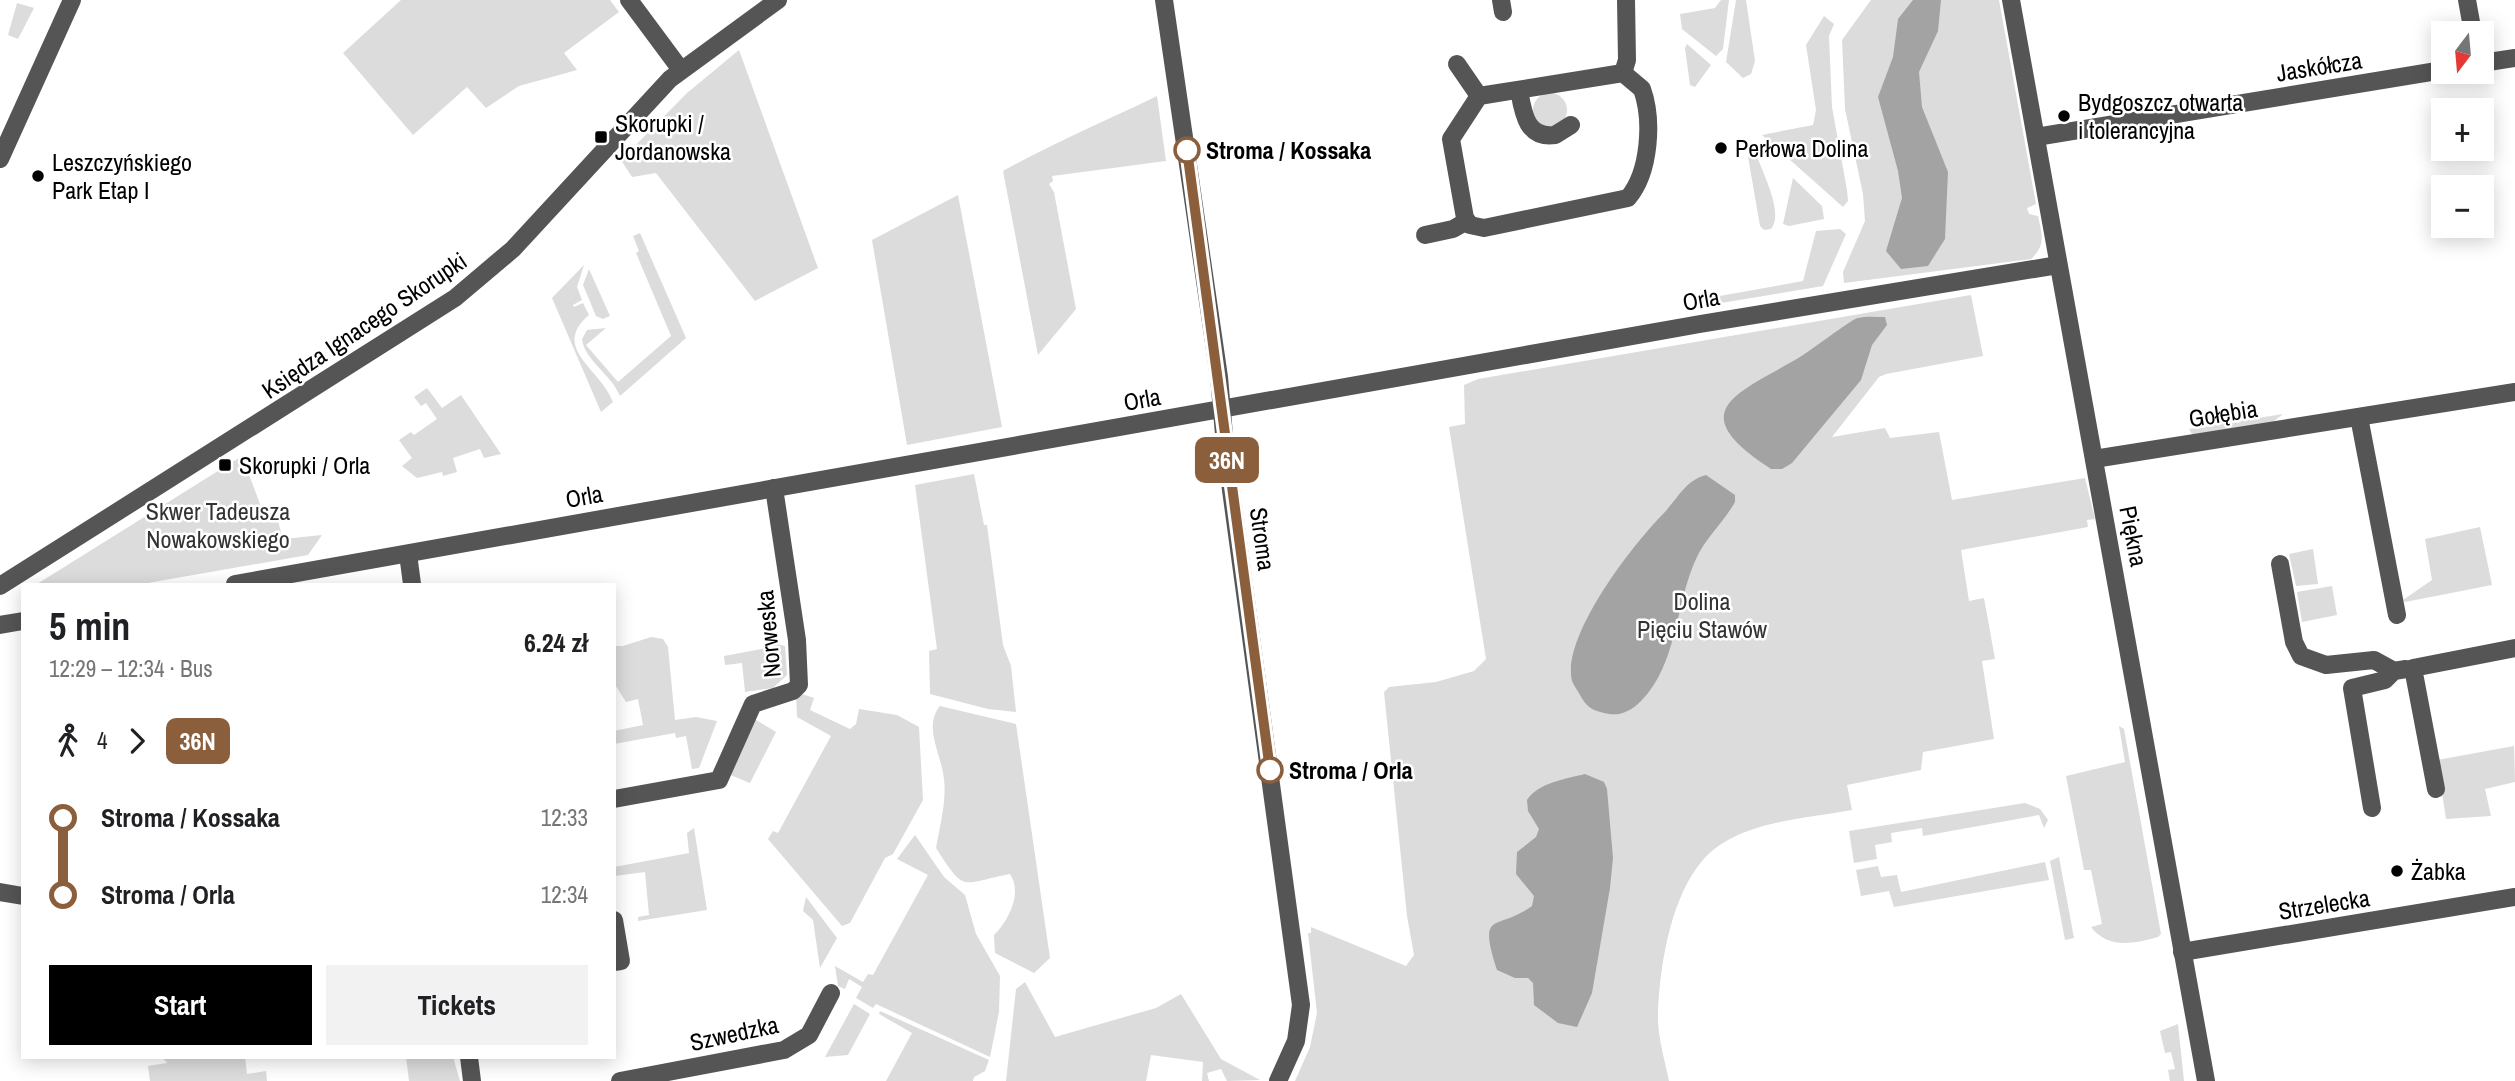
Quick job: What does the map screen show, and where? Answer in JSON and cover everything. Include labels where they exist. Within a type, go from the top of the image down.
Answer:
[{"type":"street","points":[[0,159],[72,0]]},
{"type":"street","points":[[629,0],[681,70]]},
{"type":"street","name":"Księdza Ignacego Skorupki","points":[[0,586],[455,298],[513,249],[630,120],[681,70],[778,0]]},
{"type":"street","name":"Stroma","points":[[1164,0],[1301,1005],[1296,1041],[1279,1081]]},
{"type":"street","points":[[1623,73],[1627,60],[1626,0]]},
{"type":"street","name":"Piękna","points":[[2011,0],[2206,1081]]},
{"type":"street","points":[[2467,0],[2471,21]]},
{"type":"street","points":[[2494,61],[2515,58]]},
{"type":"street","points":[[1457,64],[1479,96]]},
{"type":"street","name":"Jaskółcza","points":[[2036,136],[2431,72]]},
{"type":"street","points":[[1623,73],[1642,89],[1650,134],[1634,190],[1628,198],[1484,228],[1473,227],[1467,221],[1451,139],[1479,96],[1623,73]]},
{"type":"street","points":[[1519,90],[1525,121],[1534,131],[1555,135],[1570,125]]},
{"type":"street","points":[[1425,235],[1457,228],[1467,221]]},
{"type":"street","name":"Orla","points":[[241,583],[1726,320],[2058,265]]},
{"type":"street","name":"Gołębia","points":[[2094,459],[2515,391]]},
{"type":"street","points":[[2359,416],[2397,615]]},
{"type":"street","name":"Norweska","points":[[616,799],[719,780],[753,704],[797,688],[801,681],[774,488]]},
{"type":"street","points":[[408,554],[412,583]]},
{"type":"street","points":[[2280,564],[2294,642],[2301,656],[2326,665],[2374,660],[2394,671]]},
{"type":"street","points":[[0,625],[21,621]]},
{"type":"street","points":[[2372,808],[2352,688],[2385,680],[2394,671],[2515,648]]},
{"type":"street","points":[[2413,668],[2436,789]]},
{"type":"street","points":[[0,892],[21,896]]},
{"type":"street","name":"Strzelecka","points":[[2182,952],[2515,897]]},
{"type":"street","points":[[616,932],[621,961],[616,962]]},
{"type":"street","name":"Szwedzka","points":[[620,1081],[784,1050],[809,1035],[831,993]]},
{"type":"street","points":[[469,1059],[472,1081]]},
{"type":"green space","points":[[401,0],[610,0],[619,12],[564,53],[577,70],[519,86],[486,108],[467,87],[413,135],[343,53]]},
{"type":"green space","points":[[1721,0],[1729,0],[1723,49],[1716,56],[1682,29],[1680,14],[1715,8]]},
{"type":"green space","points":[[1736,0],[1746,0],[1755,61],[1751,74],[1743,78],[1726,62]]},
{"type":"green space","points":[[1871,0],[1999,0],[2036,204],[2027,208],[2029,214],[2038,216],[2041,234],[2039,249],[2031,259],[1844,283],[1843,272],[1865,221],[1863,194],[1845,109],[1842,40]]},
{"type":"green space","points":[[17,3],[34,8],[18,39],[8,35]]},
{"type":"green space","points":[[1824,16],[1834,24],[1829,36],[1832,107],[1847,190],[1848,201],[1843,207],[1762,135],[1813,125],[1816,110],[1806,45]]},
{"type":"green space","points":[[1687,44],[1711,65],[1695,87],[1690,85],[1685,48]]},
{"type":"green space","points":[[739,50],[818,268],[755,301],[656,173],[632,177],[621,160],[687,93]]},
{"type":"green space","points":[[1550,93],[1562,98],[1567,110],[1562,122],[1550,127],[1538,122],[1533,110],[1538,98]]},
{"type":"green space","points":[[1157,96],[1166,161],[1052,176],[1053,181],[1049,184],[1054,192],[1076,309],[1038,355],[1003,171]]},
{"type":"green space","points":[[1752,141],[1773,199],[1775,221],[1771,229],[1764,230],[1760,226],[1747,151]]},
{"type":"green space","points":[[1793,178],[1822,206],[1824,219],[1789,226],[1783,224]]},
{"type":"green space","points":[[958,195],[1002,427],[907,445],[872,240]]},
{"type":"green space","points":[[1840,229],[1846,234],[1823,286],[1715,304],[1714,297],[1803,281],[1816,231]]},
{"type":"green space","points":[[640,233],[686,338],[620,396],[588,354],[582,339],[587,330],[606,328],[586,345],[618,382],[671,336],[636,253],[639,251],[633,236]]},
{"type":"green space","points":[[584,265],[577,287],[582,300],[573,305],[574,307],[583,303],[589,315],[578,327],[576,348],[613,402],[601,412],[552,298]]},
{"type":"green space","points":[[589,269],[610,316],[603,319],[596,316],[583,285]]},
{"type":"green space","name":"Dolina Pięciu Stawów","points":[[1971,295],[1983,356],[1879,377],[1832,437],[1885,428],[1890,438],[1939,432],[1952,500],[2085,478],[2095,519],[2087,520],[2088,527],[1961,550],[1969,601],[1984,598],[1995,659],[1982,661],[1994,739],[1923,752],[1921,770],[1847,785],[1852,810],[1753,829],[1723,843],[1706,857],[1692,875],[1681,897],[1666,947],[1658,1026],[1669,1081],[1295,1081],[1310,1047],[1317,1013],[1308,933],[1311,933],[1311,927],[1406,966],[1414,955],[1407,916],[1384,692],[1389,687],[1436,682],[1474,671],[1486,659],[1449,427],[1465,424],[1464,385],[1478,379]]},
{"type":"green space","points":[[427,388],[442,408],[461,395],[501,454],[484,458],[480,449],[453,458],[457,472],[443,476],[442,472],[417,478],[402,466],[412,458],[399,440],[411,432],[414,435],[437,419],[426,403],[421,406],[414,397]]},
{"type":"green space","points":[[2283,414],[2269,425],[2193,436],[2189,429]]},
{"type":"green space","name":"Skwer Tadeusza Nowakowskiego","points":[[242,456],[263,512],[276,514],[283,539],[322,535],[308,555],[148,583],[39,583]]},
{"type":"green space","points":[[974,474],[984,525],[987,525],[1003,645],[1011,666],[1016,712],[988,709],[930,694],[929,651],[937,649],[915,485]]},
{"type":"green space","points":[[2480,527],[2492,585],[2405,602],[2403,600],[2432,580],[2425,539]]},
{"type":"green space","points":[[2313,549],[2318,584],[2296,586],[2289,554]]},
{"type":"green space","points":[[2332,586],[2337,615],[2302,622],[2297,592]]},
{"type":"green space","points":[[651,637],[663,639],[668,647],[675,720],[696,717],[717,721],[699,768],[692,769],[686,736],[676,738],[675,733],[616,744],[616,731],[643,725],[638,699],[626,702],[616,686],[616,646]]},
{"type":"green space","points":[[773,643],[785,646],[787,675],[773,688],[745,692],[742,663],[725,665],[724,656],[767,648]]},
{"type":"green space","points":[[796,692],[814,698],[810,710],[850,729],[856,724],[859,709],[897,715],[919,727],[923,800],[893,854],[885,858],[850,923],[842,926],[768,839],[773,831],[778,833],[831,736],[797,717]]},
{"type":"green space","points":[[940,706],[1016,724],[1050,958],[1034,973],[995,953],[994,935],[1009,915],[1014,898],[1014,882],[1010,874],[966,882],[953,873],[936,848],[945,791],[933,729],[935,713]]},
{"type":"green space","points":[[753,718],[776,732],[750,783],[728,774]]},
{"type":"green space","points":[[2119,726],[2124,729],[2161,934],[2130,943],[2105,939],[2091,927],[2102,924],[2091,870],[2084,870],[2066,776],[2125,762]]},
{"type":"green space","points":[[2514,746],[2515,782],[2485,789],[2491,816],[2446,819],[2437,760]]},
{"type":"green space","points":[[2025,803],[2040,809],[2048,820],[2044,828],[2039,815],[1923,836],[1922,828],[1891,833],[1892,842],[1875,845],[1877,859],[1854,863],[1849,831]]},
{"type":"green space","points":[[694,828],[707,910],[638,921],[638,917],[649,915],[645,872],[616,876],[616,867],[689,853],[687,833]]},
{"type":"green space","points":[[915,835],[944,877],[965,895],[976,934],[1000,976],[999,1012],[990,1057],[876,1004],[873,1008],[856,998],[862,987],[849,979],[845,989],[838,986],[835,966],[863,982],[868,974],[873,975],[928,875],[897,859]]},
{"type":"green space","points":[[2059,857],[2074,938],[2065,940],[2050,861]]},
{"type":"green space","points":[[2045,862],[2049,880],[1894,907],[1889,891],[1861,896],[1856,870],[1878,866],[1881,877],[1897,875],[1901,892]]},
{"type":"green space","points":[[806,897],[837,938],[820,968],[813,920],[803,911]]},
{"type":"green space","points":[[1025,982],[1055,1037],[1156,1008],[1181,994],[1221,1059],[1260,1080],[1227,1081],[1221,1069],[1207,1073],[1209,1081],[1202,1081],[1203,1062],[1151,1055],[1146,1081],[1006,1081],[1016,989]]},
{"type":"green space","points":[[854,1004],[870,1014],[848,1055],[825,1057]]},
{"type":"green space","points":[[880,1011],[989,1060],[985,1071],[974,1077],[973,1081],[886,1081],[912,1033],[879,1014]]},
{"type":"green space","points":[[2178,1024],[2184,1081],[2170,1081],[2168,1070],[2175,1069],[2171,1052],[2165,1053],[2160,1031]]},
{"type":"green space","points":[[164,1059],[245,1059],[247,1074],[266,1071],[267,1081],[150,1081],[148,1066],[167,1063]]},
{"type":"green space","points":[[406,1059],[454,1059],[460,1081],[409,1081]]},
{"type":"shaded area","points":[[1913,0],[1941,0],[1938,31],[1919,72],[1922,107],[1948,172],[1945,239],[1928,266],[1901,269],[1886,251],[1902,198],[1898,171],[1878,97],[1893,57],[1898,19]]},
{"type":"shaded area","points":[[1885,317],[1887,325],[1872,345],[1861,380],[1792,463],[1782,469],[1771,469],[1744,449],[1729,433],[1724,419],[1727,406],[1737,395],[1801,357],[1854,320]]},
{"type":"shaded area","points":[[1706,475],[1735,495],[1735,502],[1696,559],[1662,669],[1641,701],[1628,711],[1615,714],[1592,709],[1584,702],[1572,681],[1572,662],[1588,616],[1635,546],[1688,485]]},
{"type":"shaded area","points":[[1585,774],[1604,782],[1607,789],[1613,858],[1592,993],[1577,1027],[1558,1023],[1534,1005],[1533,983],[1528,978],[1515,978],[1497,970],[1489,937],[1490,929],[1494,925],[1532,906],[1534,896],[1516,874],[1517,852],[1536,837],[1539,829],[1528,811],[1527,800],[1538,789]]},
{"type":"bus line","name":"36N","points":[[1187,150],[1270,770]]},
{"type":"place","name":"Bydgoszcz otwarta i tolerancyjna","points":[[2064,116]]},
{"type":"place","name":"Skorupki / Jordanowska","points":[[601,137]]},
{"type":"place","name":"Perłowa Dolina","points":[[1721,148]]},
{"type":"place","name":"Stroma / Kossaka","points":[[1187,150]]},
{"type":"place","name":"Leszczyńskiego Park Etap I","points":[[38,176]]},
{"type":"place","name":"Skorupki / Orla","points":[[225,465]]},
{"type":"place","name":"Stroma / Orla","points":[[1270,770]]},
{"type":"place","name":"Żabka","points":[[2397,871]]}]
